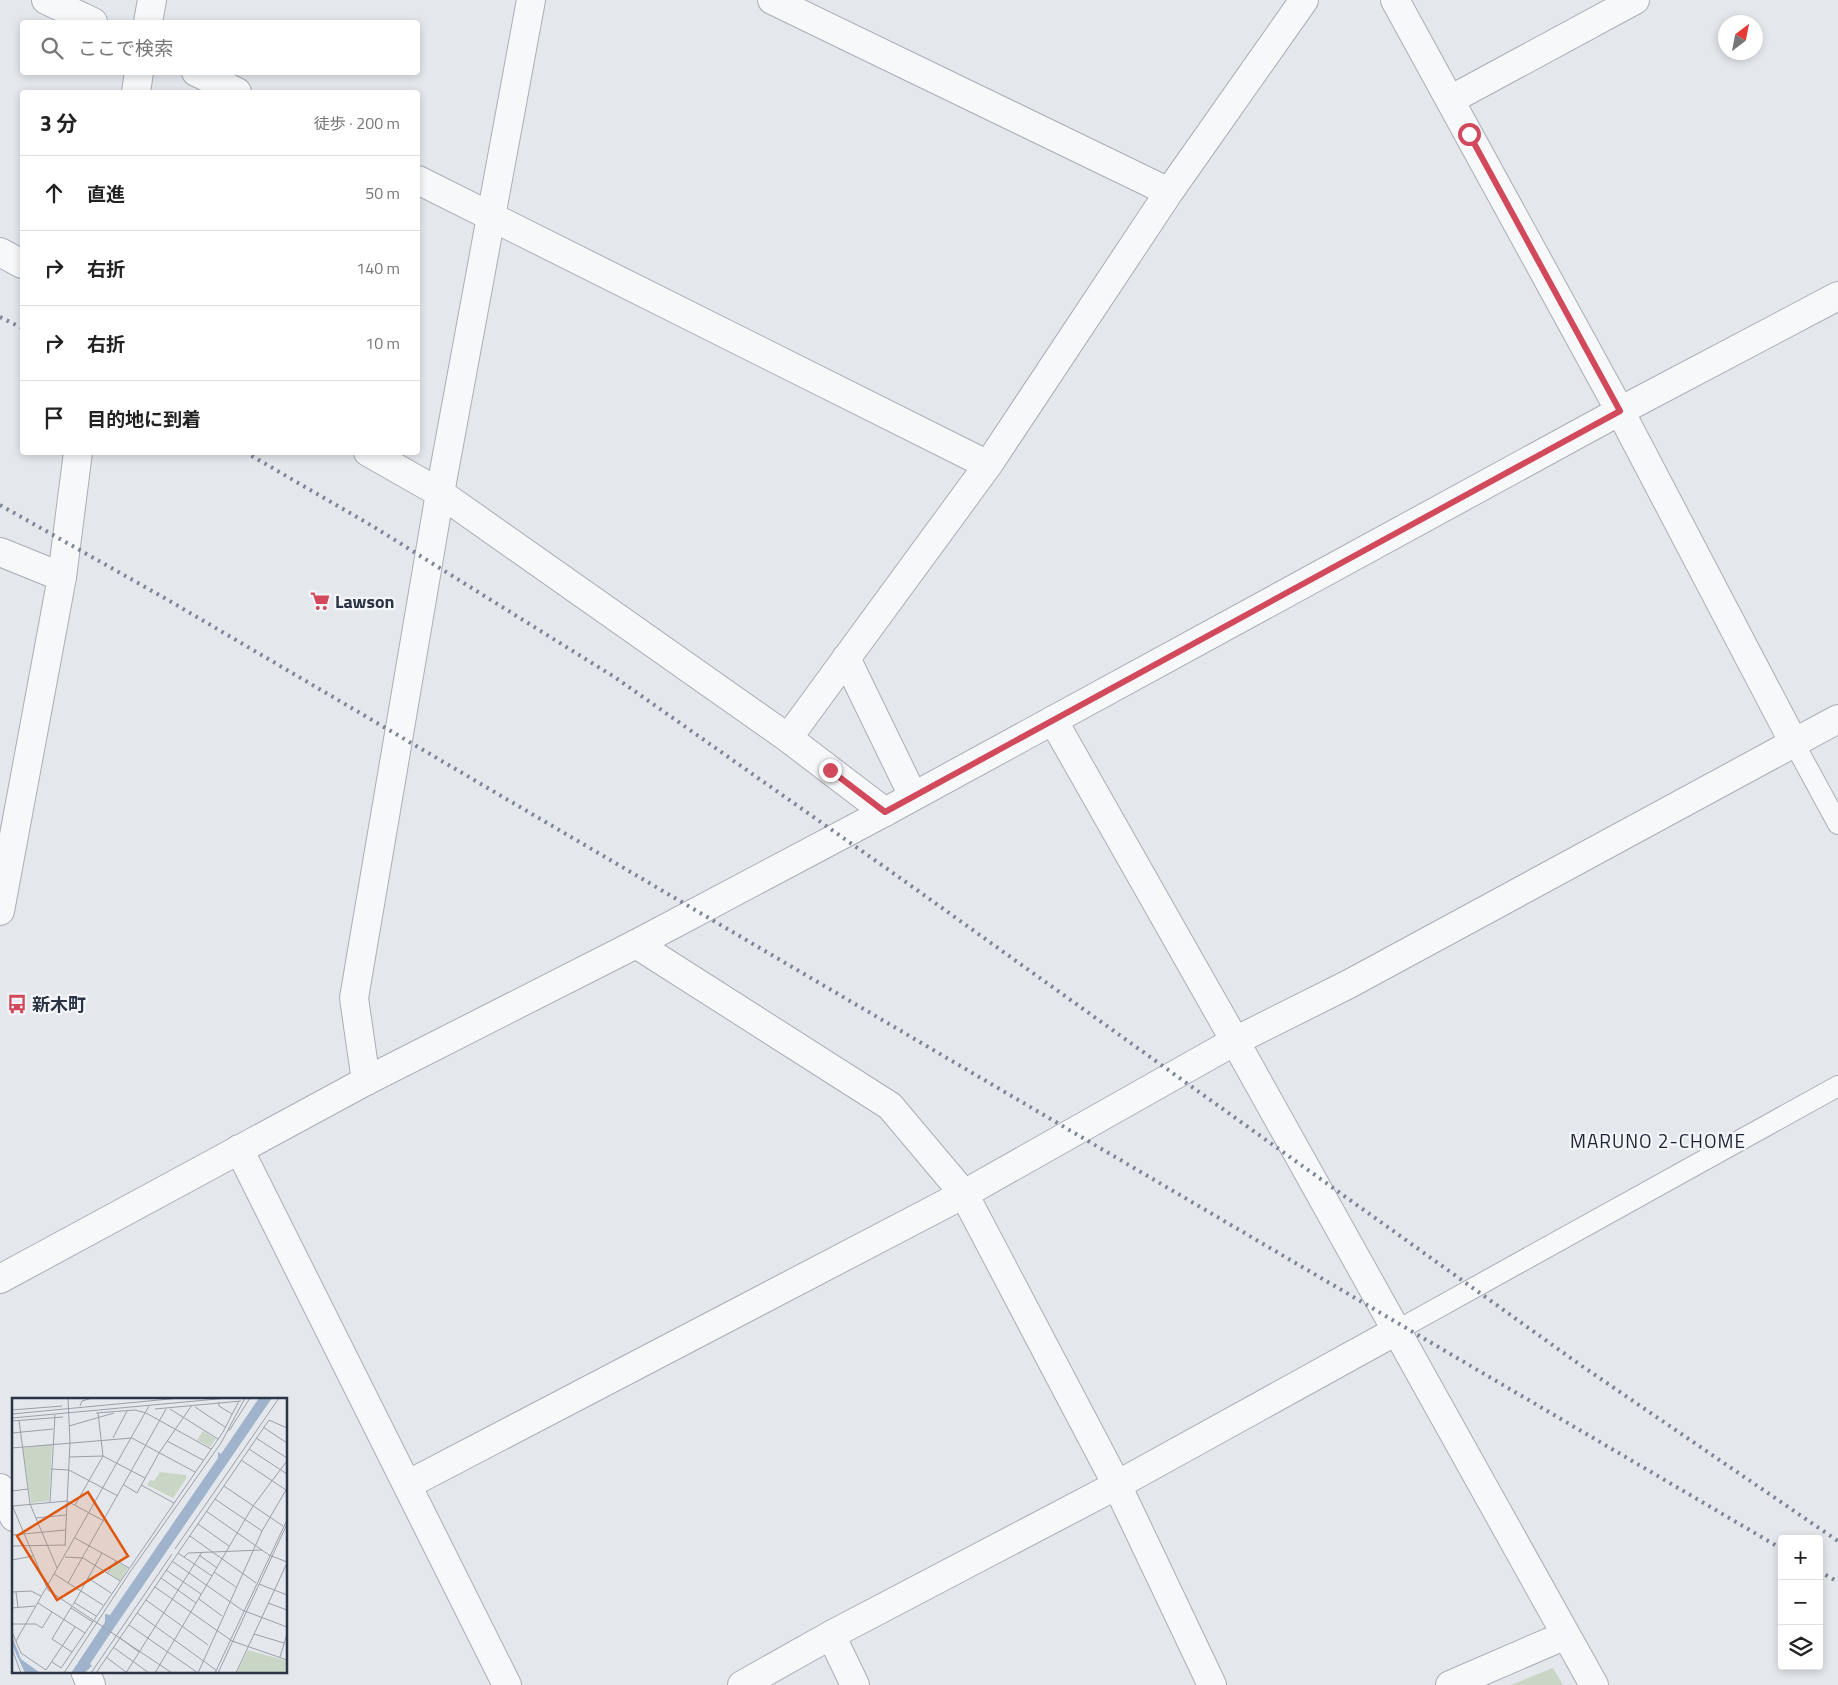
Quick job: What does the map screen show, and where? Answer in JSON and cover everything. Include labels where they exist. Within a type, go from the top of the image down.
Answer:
[{"type":"street","points":[[46,0],[89,20]]},
{"type":"street","points":[[148,20],[152,0]]},
{"type":"street","points":[[366,1081],[354,998],[440,493],[531,0]]},
{"type":"street","points":[[772,0],[1169,192]]},
{"type":"street","points":[[788,738],[988,465],[1169,192],[1304,0]]},
{"type":"street","points":[[1395,0],[1620,411],[1794,743]]},
{"type":"street","points":[[1450,100],[1634,0]]},
{"type":"street","points":[[136,90],[139,75]]},
{"type":"street","points":[[202,75],[233,90]]},
{"type":"street","points":[[420,181],[988,465]]},
{"type":"street","points":[[0,252],[20,263]]},
{"type":"street","points":[[0,1279],[366,1081],[636,944],[885,812],[1620,411],[1838,296]]},
{"type":"street","points":[[0,912],[62,577],[78,455]]},
{"type":"street","points":[[373,455],[440,493],[788,738],[885,812]]},
{"type":"street","points":[[0,552],[62,577]]},
{"type":"street","points":[[846,658],[913,796]]},
{"type":"street","points":[[407,1485],[964,1194],[1235,1041],[1358,979],[1838,719]]},
{"type":"street","points":[[1053,720],[1235,1041],[1594,1685]]},
{"type":"street","points":[[636,944],[890,1106],[964,1194],[1117,1485],[1212,1685]]},
{"type":"street","points":[[239,1149],[507,1685]]},
{"type":"street","points":[[742,1685],[831,1635],[1117,1485],[1396,1331]]},
{"type":"street","points":[[0,1488],[12,1513]]},
{"type":"street","points":[[831,1635],[855,1685]]},
{"type":"street","points":[[1450,1685],[1566,1635]]},
{"type":"street","points":[[85,1672],[91,1685]]},
{"type":"lane","points":[[1794,743],[1838,824]]},
{"type":"lane","points":[[1396,1331],[1838,1086]]},
{"type":"green space","points":[[1553,1668],[1563,1685],[1511,1685]]},
{"type":"railway","points":[[0,317],[20,327]]},
{"type":"railway","points":[[250,455],[374,527],[616,678],[903,880],[1579,1364],[1838,1541]]},
{"type":"railway","points":[[0,505],[168,600],[1778,1547]]},
{"type":"railway","points":[[1823,1573],[1838,1582]]},
{"type":"place","name":"Lawson","points":[[320,601]]},
{"type":"place","name":"新木町","points":[[17,1004]]},
{"type":"district","name":"MARUNO 2-CHOME","points":[[1658,1140]]},
{"type":"route","points":[[830,770],[885,812],[1620,411],[1469,134]]}]
